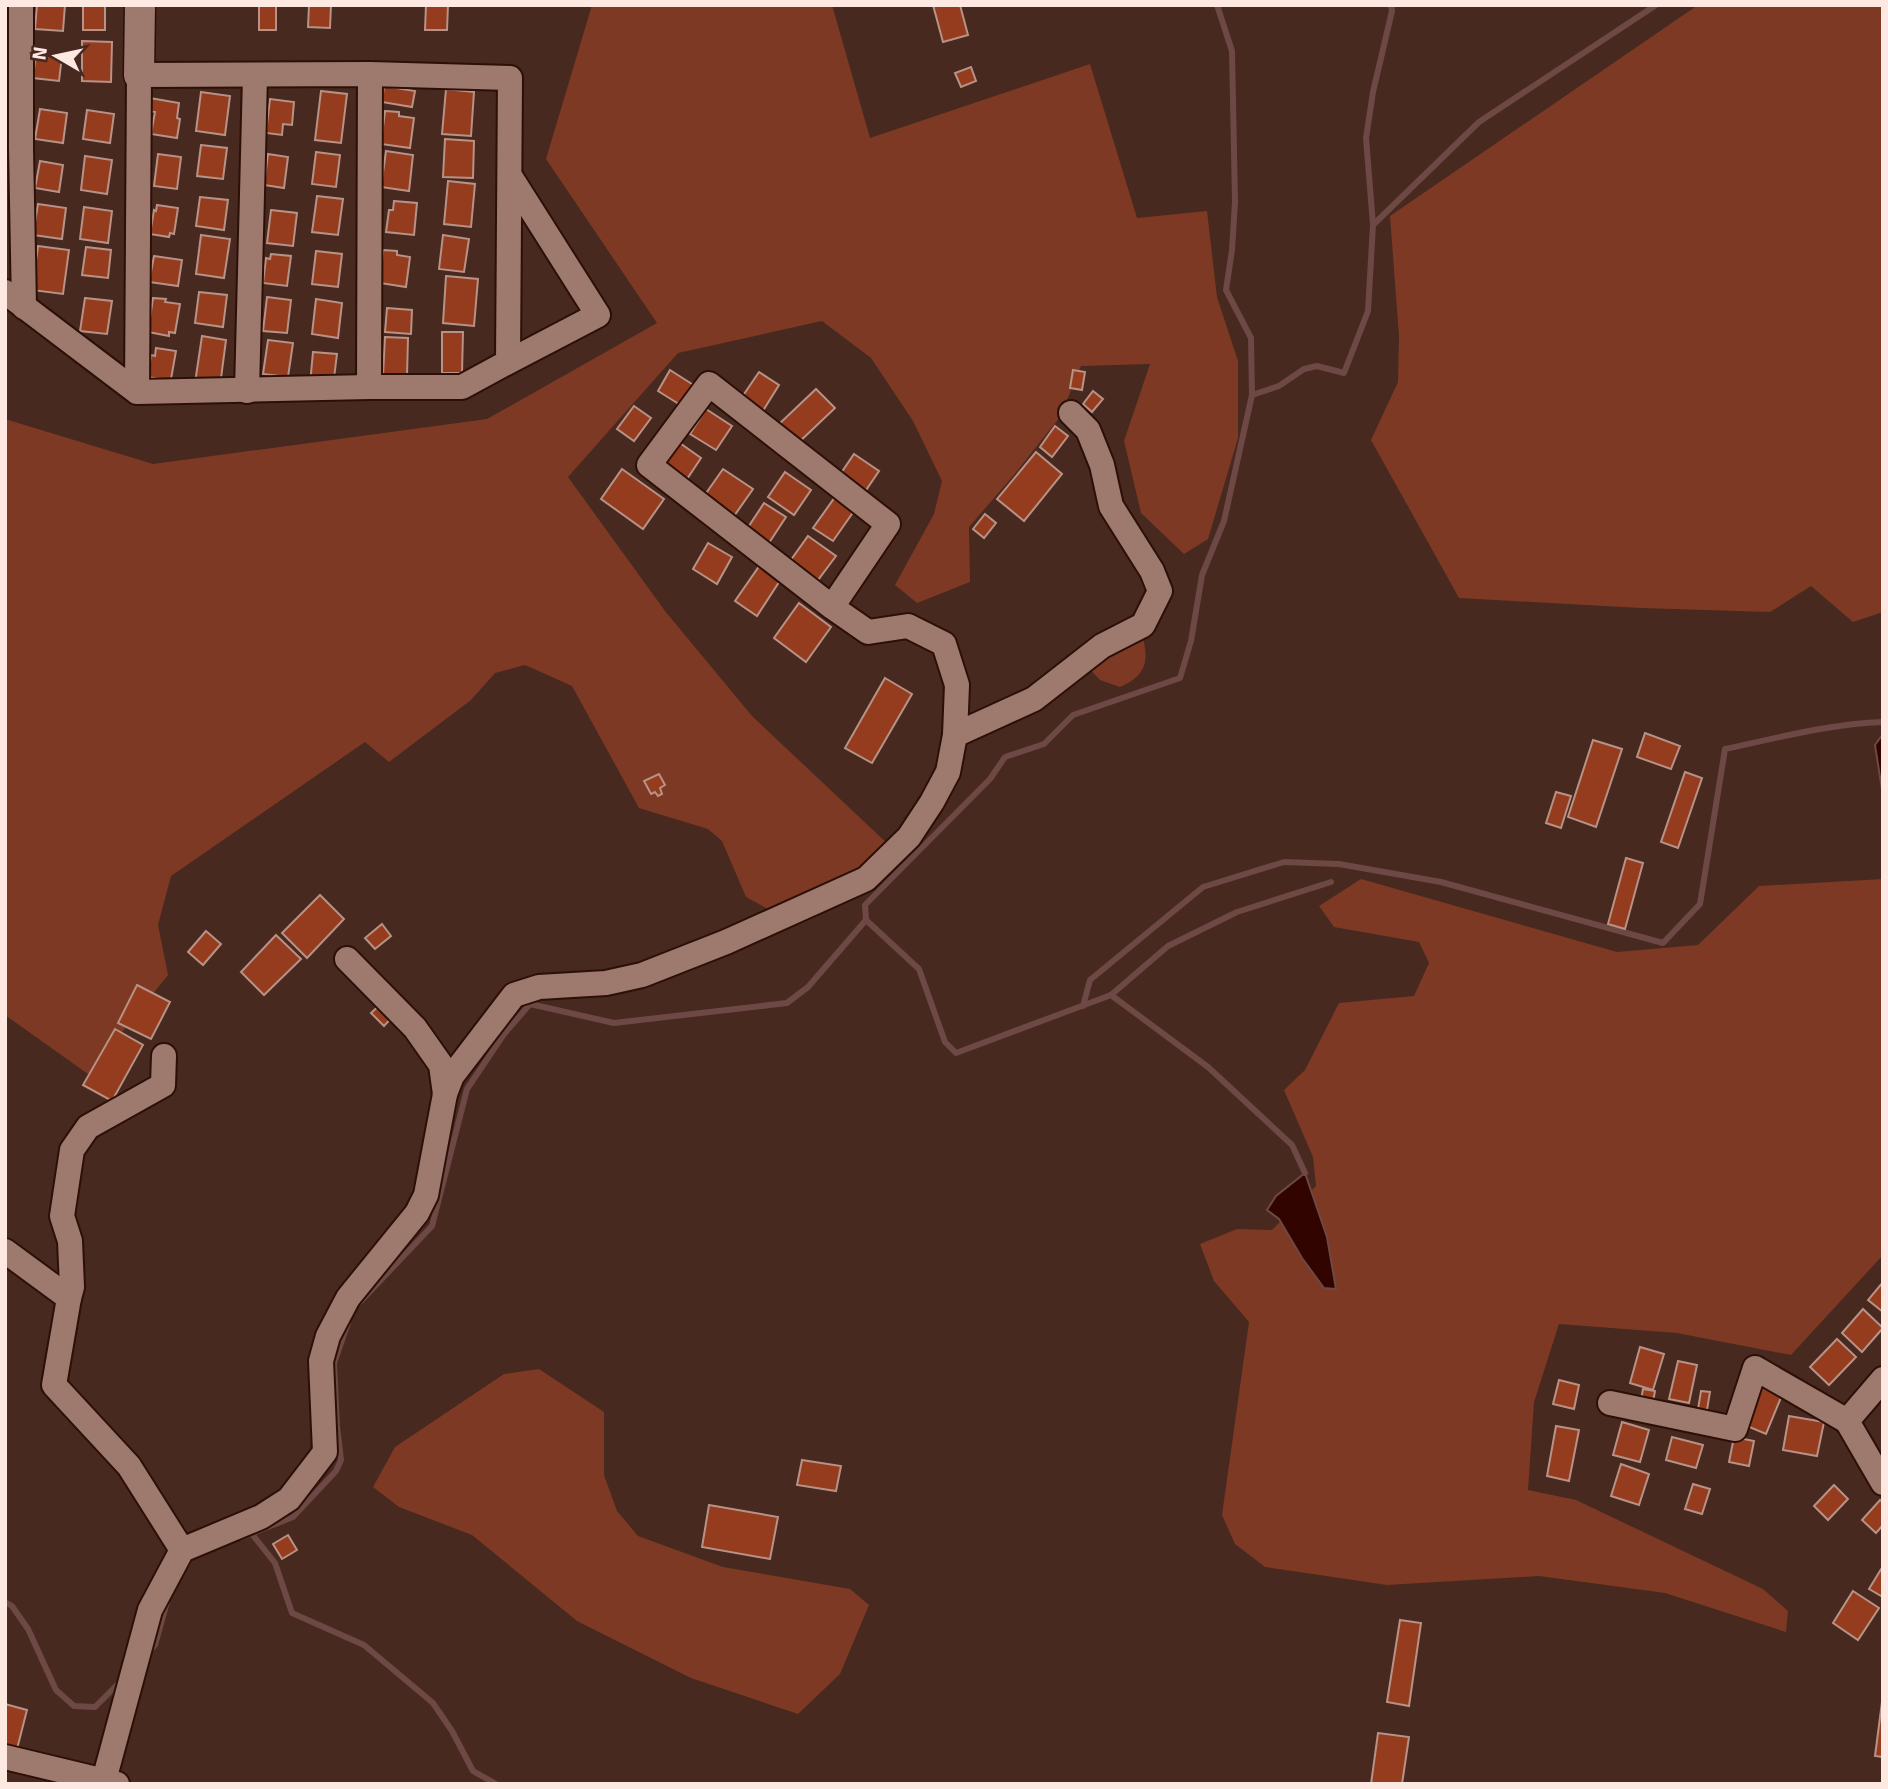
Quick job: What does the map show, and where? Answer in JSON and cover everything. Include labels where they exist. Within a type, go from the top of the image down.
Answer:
[{"type":"street","points":[[21,5],[13,142],[14,300],[138,392],[462,387],[598,315],[510,176]]},
{"type":"street","points":[[138,392],[140,5]]},
{"type":"street","points":[[139,75],[370,74],[510,78],[508,362]]},
{"type":"street","points":[[369,387],[370,74]]},
{"type":"street","points":[[247,391],[255,76]]},
{"type":"street","points":[[5,1757],[108,1783],[150,1610],[182,1550],[261,1517],[289,1499],[325,1452],[321,1361],[328,1336],[348,1298],[417,1213],[426,1195],[445,1094],[452,1076],[514,995],[539,987],[606,983],[642,975],[726,942],[866,879],[909,837],[948,772],[955,735],[957,685],[944,644],[908,626],[868,632],[832,607],[649,465],[709,384],[888,524],[832,607]]},
{"type":"street","points":[[955,735],[1034,699],[1102,646],[1143,625],[1160,591],[1152,570],[1111,506],[1102,465],[1088,430],[1071,413]]},
{"type":"street","points":[[347,959],[415,1028],[441,1065],[445,1094]]},
{"type":"street","points":[[164,1056],[163,1085],[88,1127],[72,1150],[62,1216],[70,1241],[72,1287],[54,1385],[129,1466],[182,1550]]},
{"type":"street","points":[[5,1251],[69,1298]]},
{"type":"street","points":[[1610,1403],[1735,1429],[1755,1368],[1847,1421],[1883,1483]]},
{"type":"street","points":[[1847,1421],[1883,1379]]},
{"type":"shaded area","points":[[592,5],[832,5],[870,138],[1090,64],[1137,218],[1207,211],[1217,297],[1238,361],[1238,438],[1208,539],[1184,554],[1141,513],[1124,441],[1150,364],[1081,366],[1060,417],[969,527],[970,582],[917,603],[895,585],[934,514],[942,481],[913,421],[871,358],[822,321],[678,353],[568,477],[665,611],[752,716],[891,847],[853,877],[781,916],[746,897],[722,841],[708,829],[639,808],[572,686],[525,665],[495,673],[471,700],[389,762],[365,742],[171,876],[158,925],[168,975],[88,1074],[5,1015],[5,419],[153,464],[487,419],[657,323],[546,159]]},
{"type":"shaded area","points":[[1698,5],[1883,5],[1883,612],[1853,622],[1811,586],[1770,612],[1459,598],[1371,440],[1398,382],[1399,336],[1390,216]]},
{"type":"shaded area","points":[[1140,628],[1146,656],[1142,670],[1130,682],[1120,687],[1100,680],[1086,665]]},
{"type":"shaded area","points":[[1883,734],[1883,796],[1875,745]]},
{"type":"shaded area","points":[[1361,879],[1617,952],[1698,945],[1759,886],[1883,879],[1883,1255],[1791,1355],[1677,1333],[1559,1324],[1534,1402],[1528,1490],[1576,1500],[1763,1589],[1788,1611],[1786,1632],[1665,1593],[1539,1576],[1387,1585],[1265,1567],[1235,1544],[1222,1515],[1249,1322],[1214,1281],[1200,1244],[1237,1229],[1272,1230],[1316,1186],[1313,1157],[1284,1090],[1305,1070],[1339,1003],[1414,996],[1429,963],[1419,942],[1334,927],[1319,906]]},
{"type":"shaded area","points":[[1305,1173],[1327,1237],[1336,1289],[1324,1288],[1279,1219],[1267,1210],[1276,1196]]},
{"type":"shaded area","points":[[539,1369],[604,1412],[604,1475],[617,1511],[638,1536],[723,1567],[850,1589],[869,1605],[840,1674],[798,1714],[691,1678],[577,1621],[472,1535],[399,1507],[373,1487],[395,1447],[504,1374]]},
{"type":"building","points":[[37,5],[65,5],[63,31],[35,29]]},
{"type":"building","points":[[83,5],[105,5],[105,30],[83,30]]},
{"type":"building","points":[[259,5],[276,5],[276,30],[259,30]]},
{"type":"building","points":[[309,5],[331,5],[330,28],[308,27]]},
{"type":"building","points":[[426,5],[448,5],[447,30],[425,30]]},
{"type":"building","points":[[933,5],[960,5],[968,35],[943,42]]},
{"type":"building","points":[[82,41],[112,42],[111,82],[82,81]]},
{"type":"building","points":[[36,53],[62,56],[59,81],[33,78]]},
{"type":"building","points":[[971,67],[976,81],[961,87],[955,73]]},
{"type":"building","points":[[384,86],[415,91],[412,107],[382,102]]},
{"type":"building","points":[[446,89],[474,92],[471,136],[442,134]]},
{"type":"building","points":[[321,91],[347,94],[341,143],[315,140]]},
{"type":"building","points":[[201,92],[230,96],[225,135],[196,131]]},
{"type":"building","points":[[150,98],[179,103],[177,138],[151,134],[155,112],[148,111]]},
{"type":"building","points":[[270,99],[294,102],[292,125],[283,124],[282,135],[266,133]]},
{"type":"building","points":[[40,109],[67,113],[63,143],[35,139]]},
{"type":"building","points":[[87,110],[114,114],[110,143],[83,139]]},
{"type":"building","points":[[385,111],[399,112],[399,116],[414,118],[410,148],[381,144]]},
{"type":"building","points":[[445,139],[474,141],[473,178],[443,177]]},
{"type":"building","points":[[201,145],[227,148],[223,179],[197,176]]},
{"type":"building","points":[[386,151],[413,155],[409,191],[381,187]]},
{"type":"building","points":[[316,152],[340,155],[336,187],[312,184]]},
{"type":"building","points":[[158,154],[181,157],[177,189],[154,186]]},
{"type":"building","points":[[268,154],[288,157],[284,188],[264,185]]},
{"type":"building","points":[[85,156],[112,160],[107,194],[81,190]]},
{"type":"building","points":[[40,161],[63,165],[59,192],[35,188]]},
{"type":"building","points":[[448,181],[475,184],[471,227],[444,224]]},
{"type":"building","points":[[317,196],[343,199],[338,235],[312,232]]},
{"type":"building","points":[[200,197],[228,200],[224,230],[196,226]]},
{"type":"building","points":[[394,201],[417,203],[414,235],[386,232],[389,210],[393,210]]},
{"type":"building","points":[[38,204],[66,208],[62,239],[33,235]]},
{"type":"building","points":[[157,205],[178,208],[174,234],[170,233],[169,237],[150,234]]},
{"type":"building","points":[[84,207],[112,211],[108,243],[80,239]]},
{"type":"building","points":[[271,210],[297,213],[293,246],[267,243]]},
{"type":"building","points":[[201,235],[230,239],[224,278],[196,274]]},
{"type":"building","points":[[443,235],[469,239],[464,272],[439,269]]},
{"type":"building","points":[[38,246],[69,250],[63,294],[32,290]]},
{"type":"building","points":[[86,247],[111,250],[108,278],[82,275]]},
{"type":"building","points":[[383,250],[397,251],[397,255],[410,257],[406,287],[380,283]]},
{"type":"building","points":[[316,251],[342,254],[338,287],[312,284]]},
{"type":"building","points":[[271,254],[291,256],[287,286],[263,283],[266,258],[270,259]]},
{"type":"building","points":[[154,256],[182,260],[178,286],[149,282]]},
{"type":"building","points":[[446,276],[478,279],[474,326],[443,323]]},
{"type":"building","points":[[199,292],[227,295],[223,327],[195,323]]},
{"type":"building","points":[[267,297],[291,300],[287,333],[263,331]]},
{"type":"building","points":[[85,298],[112,301],[107,334],[80,331]]},
{"type":"building","points":[[153,298],[180,304],[175,333],[169,332],[169,336],[148,332]]},
{"type":"building","points":[[316,299],[342,303],[338,338],[312,334]]},
{"type":"building","points":[[387,308],[412,310],[411,334],[385,332]]},
{"type":"building","points":[[442,332],[463,332],[462,373],[442,373]]},
{"type":"building","points":[[202,336],[226,340],[220,386],[195,383]]},
{"type":"building","points":[[385,337],[408,338],[407,376],[383,375]]},
{"type":"building","points":[[268,340],[293,343],[288,377],[263,374]]},
{"type":"building","points":[[156,348],[176,351],[171,379],[148,377],[151,355],[155,356]]},
{"type":"building","points":[[313,352],[337,354],[333,386],[310,384]]},
{"type":"building","points":[[670,370],[695,386],[682,406],[658,391]]},
{"type":"building","points":[[1073,370],[1085,372],[1082,390],[1070,388]]},
{"type":"building","points":[[759,372],[779,385],[761,414],[740,400]]},
{"type":"building","points":[[816,389],[835,408],[796,445],[778,425]]},
{"type":"building","points":[[1093,391],[1103,399],[1092,412],[1083,404]]},
{"type":"building","points":[[634,406],[651,418],[634,441],[617,429]]},
{"type":"building","points":[[706,409],[732,426],[716,450],[690,434]]},
{"type":"building","points":[[1055,426],[1068,436],[1052,457],[1040,447]]},
{"type":"building","points":[[677,441],[701,458],[685,482],[661,465]]},
{"type":"building","points":[[1036,452],[1062,474],[1024,521],[997,499]]},
{"type":"building","points":[[854,454],[879,471],[860,499],[835,482]]},
{"type":"building","points":[[622,469],[664,499],[643,529],[601,499]]},
{"type":"building","points":[[723,469],[753,489],[732,519],[702,499]]},
{"type":"building","points":[[785,472],[811,490],[794,515],[768,497]]},
{"type":"building","points":[[835,497],[854,511],[833,541],[813,528]]},
{"type":"building","points":[[764,503],[786,517],[767,546],[745,532]]},
{"type":"building","points":[[985,514],[996,523],[984,538],[973,529]]},
{"type":"building","points":[[808,536],[836,556],[815,584],[788,564]]},
{"type":"building","points":[[708,543],[732,557],[717,584],[693,569]]},
{"type":"building","points":[[760,565],[781,579],[757,616],[735,601]]},
{"type":"building","points":[[799,603],[831,627],[806,662],[774,638]]},
{"type":"building","points":[[885,678],[912,694],[872,763],[845,748]]},
{"type":"building","points":[[1645,733],[1680,746],[1671,769],[1637,757]]},
{"type":"building","points":[[1593,740],[1622,749],[1596,827],[1568,817]]},
{"type":"building","points":[[1685,772],[1702,778],[1678,848],[1661,842]]},
{"type":"building","points":[[659,774],[665,785],[660,788],[662,794],[658,796],[655,792],[651,794],[644,781]]},
{"type":"building","points":[[1556,792],[1571,796],[1561,828],[1546,823]]},
{"type":"building","points":[[1626,858],[1643,863],[1625,929],[1608,924]]},
{"type":"building","points":[[320,895],[344,919],[307,958],[282,933]]},
{"type":"building","points":[[382,924],[391,936],[375,949],[365,938]]},
{"type":"building","points":[[206,931],[221,944],[203,965],[188,952]]},
{"type":"building","points":[[276,935],[301,959],[264,995],[241,972]]},
{"type":"building","points":[[137,985],[170,1002],[151,1039],[118,1023]]},
{"type":"building","points":[[382,1003],[394,1015],[384,1026],[371,1013]]},
{"type":"building","points":[[115,1029],[143,1045],[112,1101],[83,1085]]},
{"type":"building","points":[[1883,1282],[1883,1312],[1868,1300]]},
{"type":"building","points":[[1863,1309],[1883,1328],[1862,1352],[1842,1333]]},
{"type":"building","points":[[1837,1339],[1856,1357],[1829,1385],[1810,1367]]},
{"type":"building","points":[[1640,1347],[1664,1354],[1653,1390],[1630,1383]]},
{"type":"building","points":[[1678,1361],[1697,1365],[1689,1403],[1669,1399]]},
{"type":"building","points":[[1559,1380],[1579,1385],[1574,1409],[1553,1404]]},
{"type":"building","points":[[1762,1387],[1782,1395],[1766,1434],[1747,1426]]},
{"type":"building","points":[[1643,1389],[1655,1391],[1652,1407],[1640,1405]]},
{"type":"building","points":[[1701,1391],[1710,1392],[1707,1410],[1698,1409]]},
{"type":"building","points":[[1789,1416],[1824,1422],[1817,1456],[1783,1450]]},
{"type":"building","points":[[1622,1422],[1649,1430],[1640,1462],[1613,1455]]},
{"type":"building","points":[[1556,1426],[1579,1430],[1569,1481],[1547,1476]]},
{"type":"building","points":[[1672,1437],[1703,1445],[1696,1468],[1666,1460]]},
{"type":"building","points":[[1734,1437],[1754,1441],[1749,1466],[1729,1462]]},
{"type":"building","points":[[802,1460],[841,1466],[836,1491],[797,1485]]},
{"type":"building","points":[[1621,1464],[1649,1474],[1639,1505],[1611,1496]]},
{"type":"building","points":[[1693,1484],[1710,1489],[1702,1514],[1685,1509]]},
{"type":"building","points":[[1834,1485],[1848,1499],[1828,1520],[1814,1506]]},
{"type":"building","points":[[1880,1500],[1883,1502],[1883,1525],[1876,1533],[1862,1520]]},
{"type":"building","points":[[709,1505],[778,1517],[770,1559],[702,1547]]},
{"type":"building","points":[[288,1535],[297,1550],[282,1559],[273,1544]]},
{"type":"building","points":[[1883,1566],[1883,1597],[1869,1589]]},
{"type":"building","points":[[1853,1591],[1879,1608],[1858,1640],[1833,1623]]},
{"type":"building","points":[[1400,1620],[1421,1623],[1409,1706],[1387,1702]]},
{"type":"building","points":[[1883,1702],[1883,1757],[1875,1756]]},
{"type":"building","points":[[5,1704],[27,1710],[17,1749],[5,1746]]},
{"type":"building","points":[[1378,1733],[1409,1737],[1402,1784],[1371,1784]]},
{"type":"waterway","points":[[360,1302],[432,1226],[467,1089],[504,1034],[530,1004],[614,1023],[787,1003],[808,987],[866,920],[865,905],[990,779],[1005,757],[1044,744],[1073,715],[1180,678],[1191,641],[1202,575],[1224,521],[1252,395],[1251,338],[1226,290],[1235,202],[1232,51],[1217,5]]},
{"type":"waterway","points":[[1373,225],[1366,138],[1391,5]]},
{"type":"waterway","points":[[1252,395],[1279,386],[1304,369],[1317,366],[1344,373],[1368,311],[1373,225],[1479,122],[1656,5]]},
{"type":"waterway","points":[[1083,1006],[1090,980],[1203,887],[1284,862],[1339,864],[1441,882],[1663,943],[1700,904],[1725,749],[1823,729],[1883,722]]},
{"type":"waterway","points":[[866,920],[919,969],[945,1042],[956,1053],[1111,995],[1168,946],[1237,912],[1331,882]]},
{"type":"waterway","points":[[1111,995],[1208,1067],[1292,1145],[1305,1173]]},
{"type":"waterway","points":[[240,1538],[293,1517],[336,1471],[341,1460],[334,1363],[348,1323]]},
{"type":"waterway","points":[[252,1534],[275,1563],[292,1613],[364,1645],[433,1703],[452,1731],[473,1771],[496,1784]]},
{"type":"waterway","points":[[5,1602],[12,1606],[28,1629],[56,1690],[74,1706],[95,1707],[123,1679]]},
{"type":"waterway","points":[[147,1653],[155,1645],[167,1602]]}]
